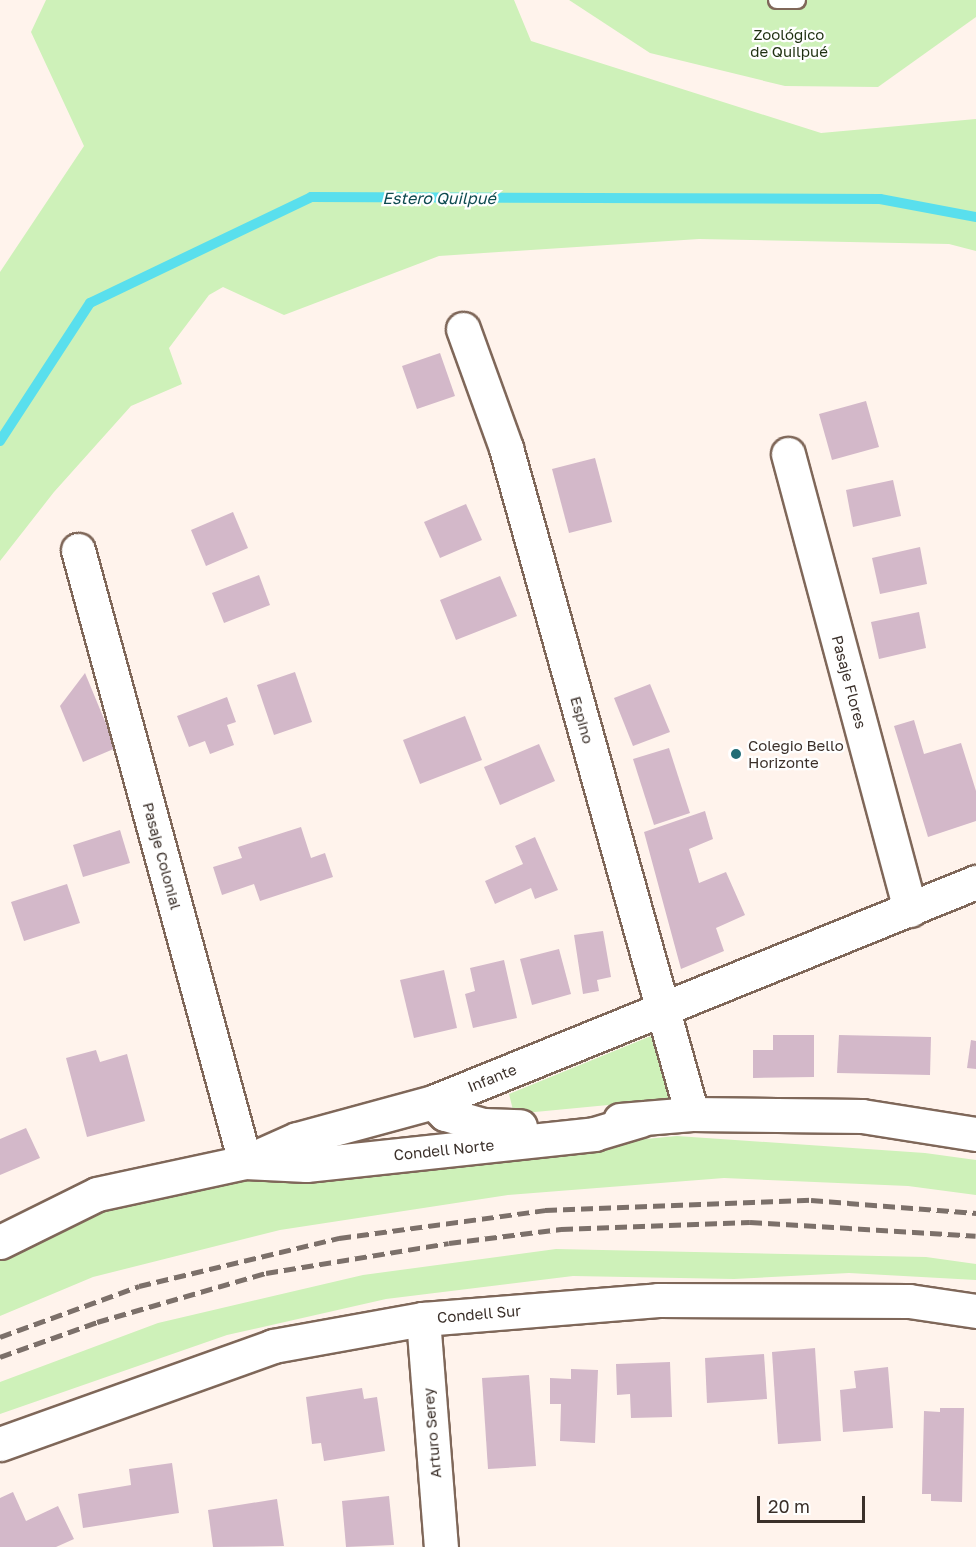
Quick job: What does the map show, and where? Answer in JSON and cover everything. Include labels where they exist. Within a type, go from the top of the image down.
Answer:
[{"type":"street","name":"Espino","points":[[463,329],[506,448],[692,1114]]},
{"type":"street","name":"Pasaje Flores","points":[[788,454],[910,910]]},
{"type":"street","name":"Pasaje Colonial","points":[[78,550],[245,1162]]},
{"type":"street","name":"Infante","points":[[0,1242],[98,1194],[245,1162],[297,1138],[433,1102],[976,882]]},
{"type":"street","name":"Condell Norte","points":[[433,1102],[445,1114],[483,1125],[641,1120],[692,1114],[862,1116],[976,1134]]},
{"type":"street","name":"Condell Norte","points":[[245,1162],[306,1165],[583,1135],[641,1120]]},
{"type":"street","name":"Condell Sur","points":[[0,1444],[273,1346],[423,1319],[658,1300],[909,1301],[976,1311]]},
{"type":"street","name":"Arturo Serey","points":[[423,1319],[441,1547]]},
{"type":"lane","points":[[777,0],[797,0]]},
{"type":"green space","points":[[46,0],[514,0],[531,41],[821,133],[976,119],[976,251],[949,244],[699,239],[439,256],[284,315],[223,287],[209,295],[169,348],[182,384],[131,406],[54,492],[0,561],[0,272],[84,146],[31,32]]},
{"type":"green space","name":"Zoológico de Quilpué","points":[[569,0],[976,0],[976,17],[878,87],[785,86],[650,53]]},
{"type":"green space","points":[[651,1036],[671,1099],[514,1114],[509,1094]]},
{"type":"green space","points":[[677,1136],[925,1153],[976,1160],[976,1195],[908,1186],[724,1178],[508,1195],[280,1230],[93,1277],[0,1316],[0,1260],[99,1213],[170,1192],[303,1172]]},
{"type":"green space","points":[[556,1249],[926,1257],[976,1264],[976,1280],[849,1273],[734,1279],[573,1276],[386,1299],[227,1335],[0,1414],[0,1382],[158,1323],[363,1275]]},
{"type":"building","points":[[440,353],[455,396],[417,409],[402,366]]},
{"type":"building","points":[[866,401],[879,447],[832,460],[819,414]]},
{"type":"building","points":[[595,458],[612,522],[569,533],[552,469]]},
{"type":"building","points":[[893,480],[901,516],[853,527],[846,490]]},
{"type":"building","points":[[466,504],[482,540],[440,558],[424,522]]},
{"type":"building","points":[[233,512],[248,548],[206,566],[191,530]]},
{"type":"building","points":[[920,547],[927,584],[880,594],[872,558]]},
{"type":"building","points":[[259,575],[270,605],[224,623],[212,593]]},
{"type":"building","points":[[500,576],[517,616],[456,640],[440,600]]},
{"type":"building","points":[[919,612],[926,648],[879,659],[871,622]]},
{"type":"building","points":[[295,672],[312,722],[274,735],[257,685]]},
{"type":"building","points":[[85,673],[116,748],[83,762],[60,706]]},
{"type":"building","points":[[650,684],[670,732],[633,746],[614,698]]},
{"type":"building","points":[[227,697],[236,722],[227,725],[234,745],[210,754],[205,741],[189,747],[177,716]]},
{"type":"building","points":[[465,716],[482,760],[420,784],[403,740]]},
{"type":"building","points":[[914,720],[924,754],[961,743],[976,791],[976,821],[928,837],[894,726]]},
{"type":"building","points":[[539,744],[555,781],[500,805],[484,767]]},
{"type":"building","points":[[669,748],[690,813],[654,825],[633,759]]},
{"type":"building","points":[[705,811],[713,839],[689,849],[699,883],[726,872],[745,915],[716,928],[724,951],[681,969],[644,832]]},
{"type":"building","points":[[301,827],[311,858],[325,853],[333,877],[260,901],[254,884],[222,895],[213,867],[242,858],[238,847]]},
{"type":"building","points":[[120,830],[130,863],[83,877],[73,845]]},
{"type":"building","points":[[535,837],[558,890],[535,899],[531,888],[495,904],[485,881],[523,864],[515,846]]},
{"type":"building","points":[[67,884],[80,923],[24,941],[11,902]]},
{"type":"building","points":[[603,931],[611,977],[597,980],[599,991],[583,994],[574,935]]},
{"type":"building","points":[[559,949],[571,994],[532,1005],[520,959]]},
{"type":"building","points":[[504,960],[517,1018],[473,1028],[465,994],[475,991],[470,968]]},
{"type":"building","points":[[444,970],[457,1028],[414,1038],[400,980]]},
{"type":"building","points":[[773,1035],[814,1035],[814,1077],[753,1078],[753,1050],[773,1050]]},
{"type":"building","points":[[839,1035],[931,1037],[930,1075],[837,1073]]},
{"type":"building","points":[[971,1040],[976,1041],[976,1069],[967,1068]]},
{"type":"building","points":[[96,1050],[100,1062],[127,1054],[145,1121],[87,1137],[66,1058]]},
{"type":"building","points":[[26,1128],[40,1158],[0,1175],[0,1139]]},
{"type":"building","points":[[815,1348],[821,1441],[778,1444],[772,1352]]},
{"type":"building","points":[[764,1354],[767,1399],[707,1403],[705,1358]]},
{"type":"building","points":[[670,1362],[672,1417],[631,1418],[630,1394],[617,1395],[616,1364]]},
{"type":"building","points":[[888,1367],[893,1428],[843,1432],[840,1390],[856,1388],[854,1371]]},
{"type":"building","points":[[571,1369],[598,1370],[595,1443],[560,1441],[561,1404],[550,1404],[550,1378],[571,1379]]},
{"type":"building","points":[[529,1375],[536,1466],[488,1469],[482,1378]]},
{"type":"building","points":[[362,1388],[364,1399],[377,1397],[385,1451],[324,1461],[321,1443],[312,1444],[306,1397]]},
{"type":"building","points":[[940,1408],[964,1408],[962,1502],[931,1501],[931,1494],[922,1494],[924,1411],[940,1412]]},
{"type":"building","points":[[172,1463],[179,1513],[83,1528],[78,1494],[131,1485],[129,1469]]},
{"type":"building","points":[[13,1492],[26,1521],[58,1506],[74,1539],[56,1547],[0,1547],[0,1498]]},
{"type":"building","points":[[389,1496],[394,1545],[346,1547],[342,1501]]},
{"type":"building","points":[[277,1499],[284,1546],[213,1547],[208,1510]]},
{"type":"waterway","name":"Estero Quilpué","points":[[0,441],[90,303],[311,197],[880,199],[976,217]]},
{"type":"railway","points":[[0,1337],[139,1286],[339,1238],[545,1210],[811,1200],[976,1213]]},
{"type":"railway","points":[[0,1357],[97,1322],[266,1273],[449,1243],[561,1229],[750,1222],[976,1236]]},
{"type":"place","name":"Colegio Bello Horizonte","points":[[736,754]]}]
